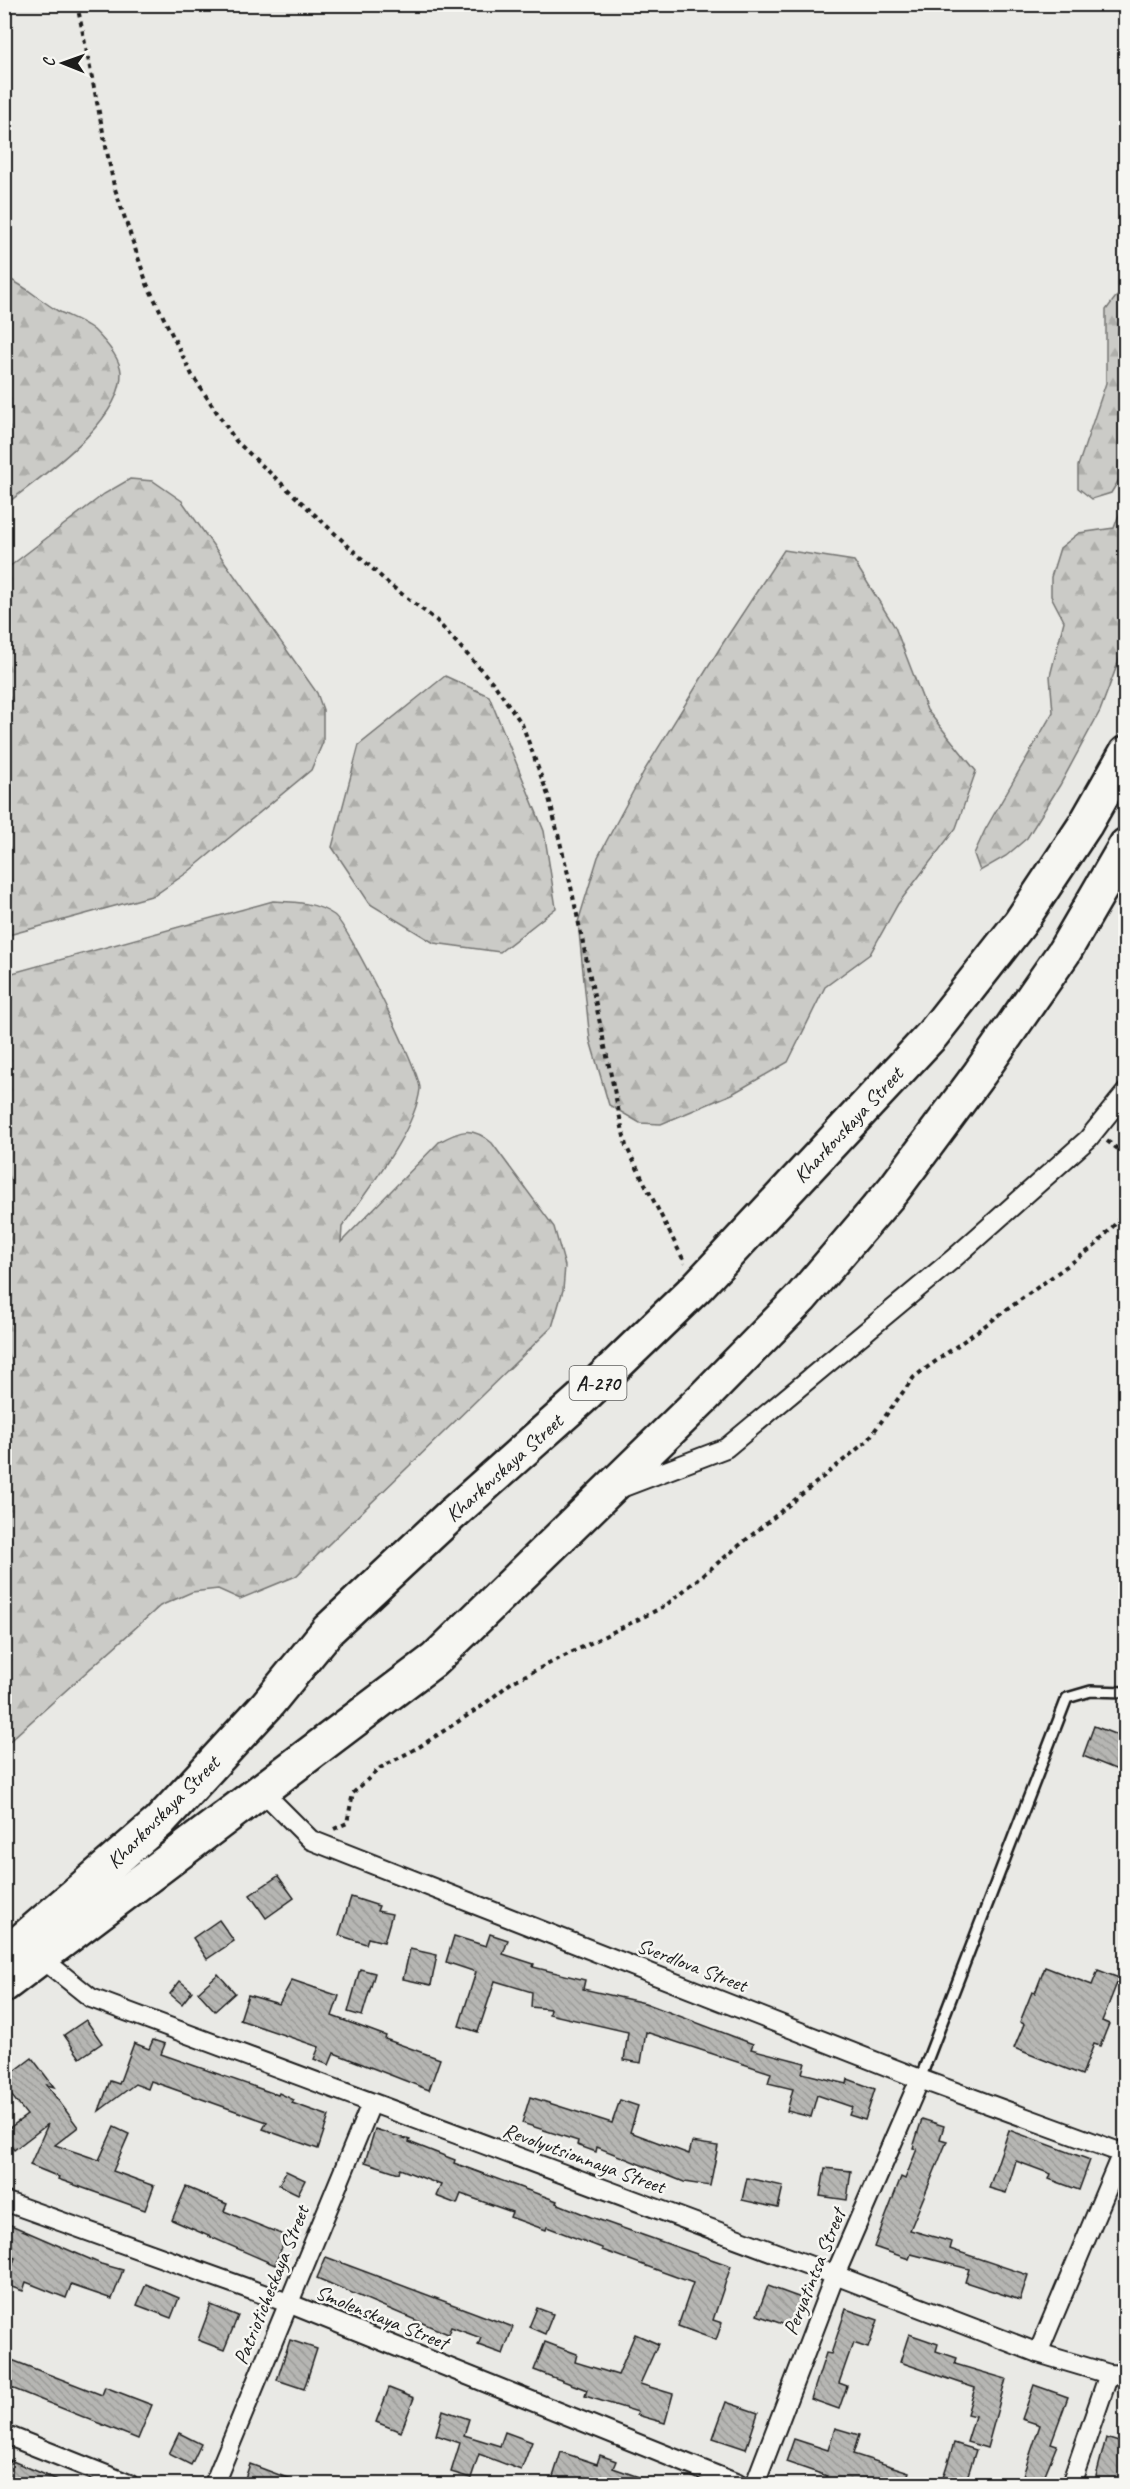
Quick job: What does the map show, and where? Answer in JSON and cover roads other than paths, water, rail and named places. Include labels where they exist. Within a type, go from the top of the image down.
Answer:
[{"type":"highway","name":"Kharkovskaya Street","points":[[4,1956],[159,1822],[266,1707],[328,1630],[451,1515],[582,1398],[698,1286],[932,1035],[1020,923],[1085,825],[1125,753]]},
{"type":"highway","name":"Kharkovskaya Street","points":[[4,1985],[434,1660],[702,1399],[801,1298],[894,1189],[980,1073],[1064,952],[1125,845]]},
{"type":"street","points":[[603,1495],[726,1448],[953,1259],[1088,1139],[1125,1092]]},
{"type":"street","name":"Sverdlova Street","points":[[262,1791],[311,1840],[920,2079],[1122,2153],[1038,2354]]},
{"type":"street","name":"Revolyutsionnaya Street","points":[[40,1958],[91,1998],[835,2275],[1038,2354],[1117,2374]]},
{"type":"street","name":"Peryatintsa Street","points":[[756,2484],[835,2275],[920,2079]]},
{"type":"street","name":"Patrioticheskaya Street","points":[[214,2484],[371,2104]]},
{"type":"street","name":"Smolenskaya Street","points":[[4,2201],[288,2303],[738,2484]]},
{"type":"street","points":[[1071,2484],[1117,2374]]},
{"type":"street","points":[[4,2434],[129,2484]]},
{"type":"lane","points":[[920,2079],[1067,1698],[1091,1691],[1125,1692]]}]
